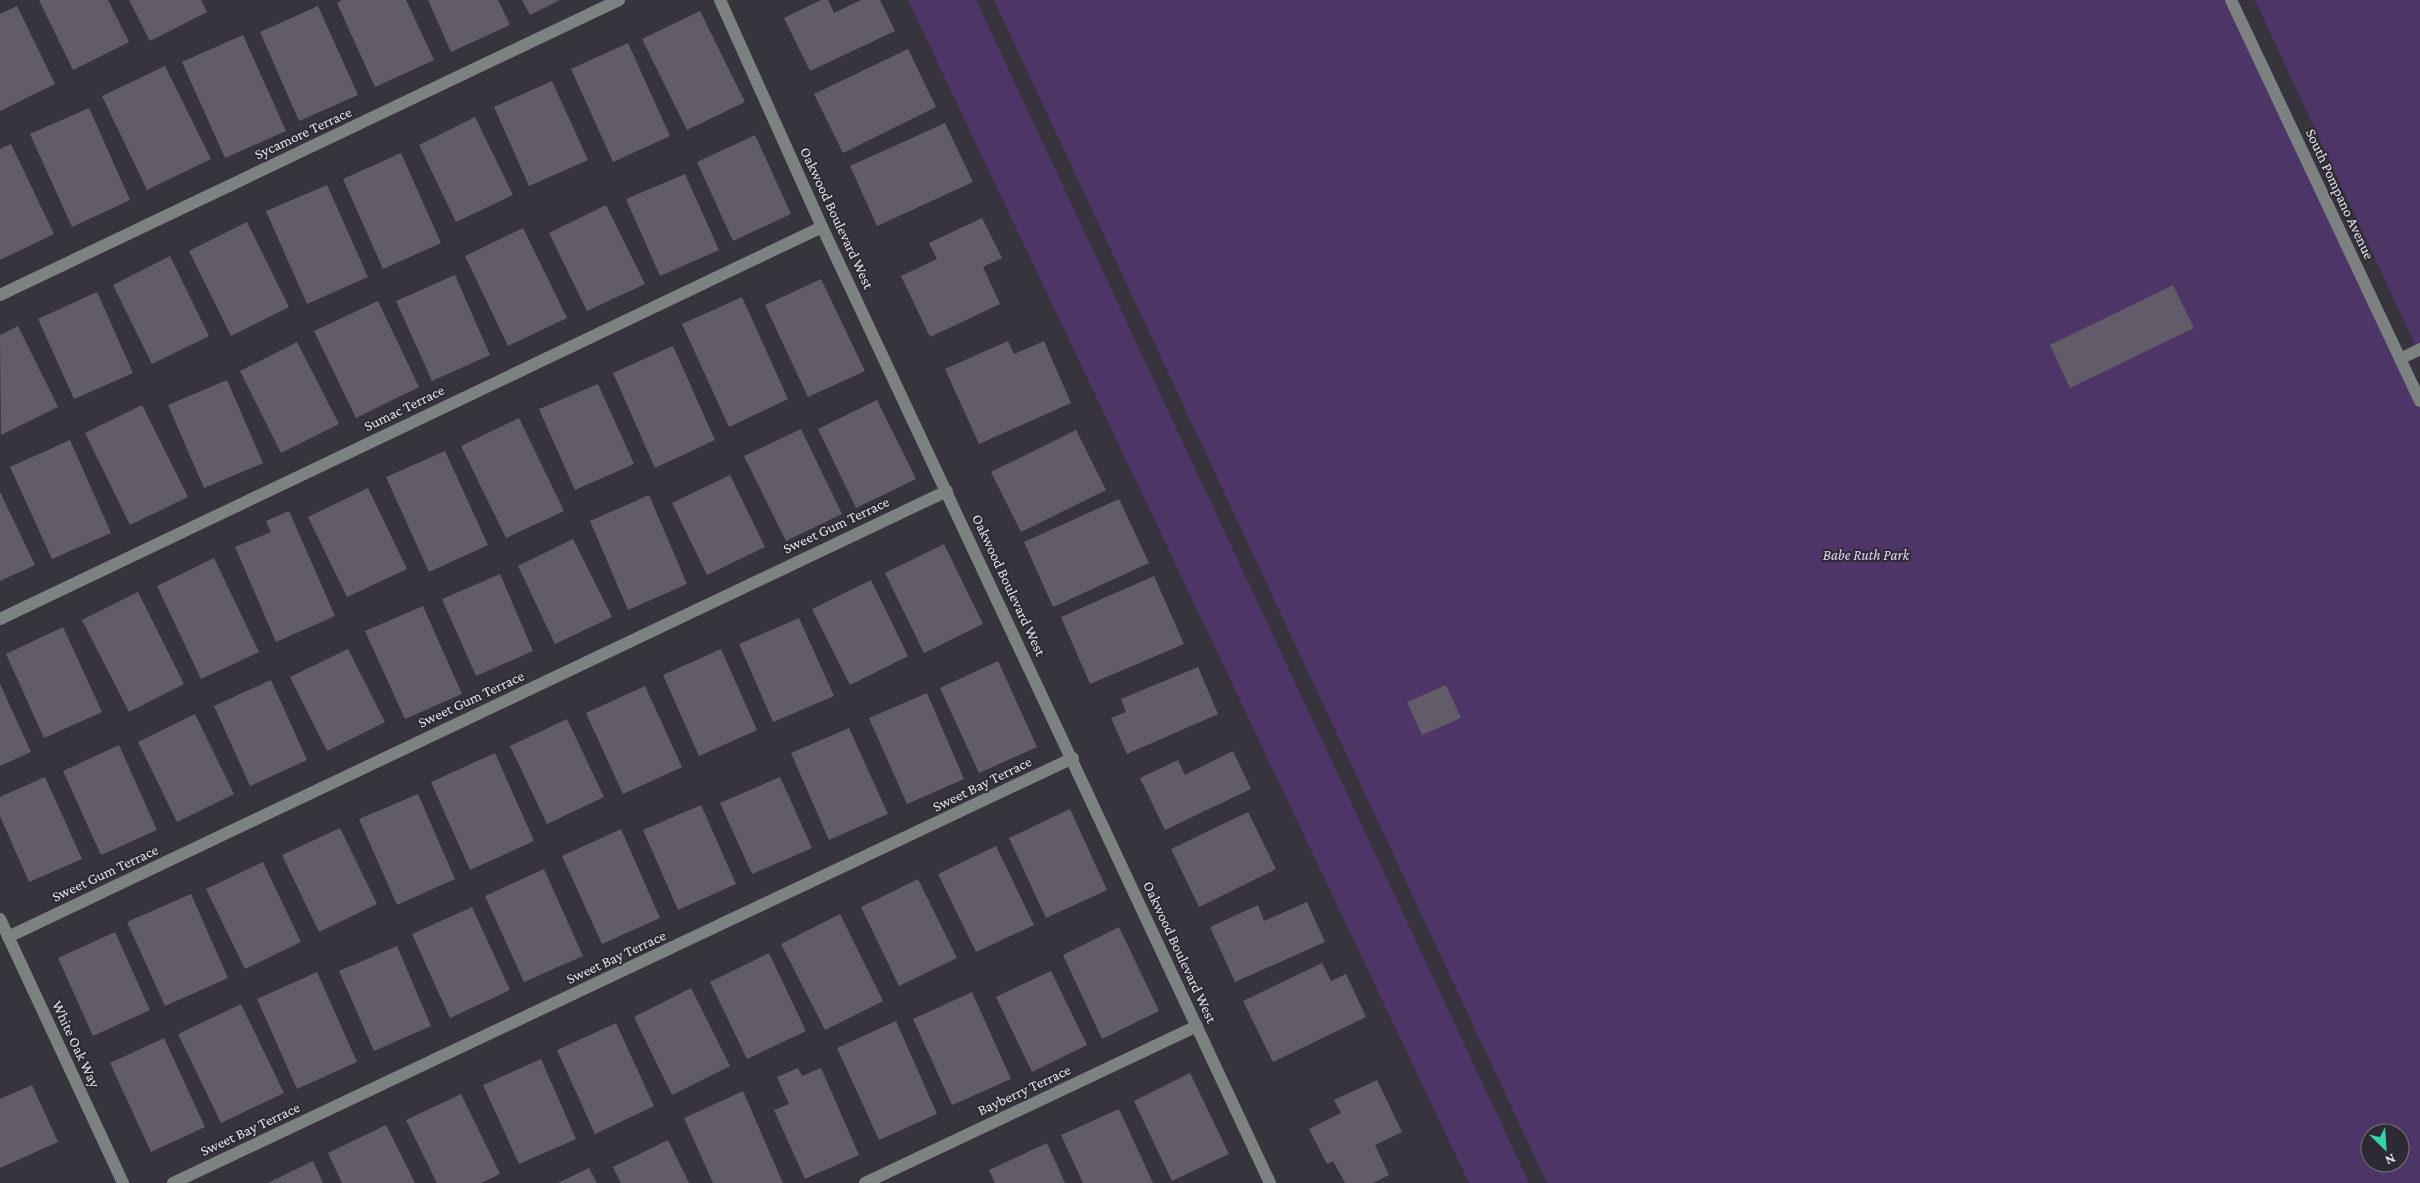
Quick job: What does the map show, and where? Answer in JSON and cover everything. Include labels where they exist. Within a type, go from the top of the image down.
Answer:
[{"type":"street","name":"Sycamore Terrace","points":[[0,295],[619,0]]},
{"type":"street","name":"Oakwood Boulevard West","points":[[720,0],[822,227],[1270,1183]]},
{"type":"street","name":"South Pompano Avenue","points":[[2231,0],[2420,401]]},
{"type":"street","name":"Sumac Terrace","points":[[0,619],[822,227]]},
{"type":"street","points":[[2400,359],[2420,350]]},
{"type":"street","name":"Sweet Gum Terrace","points":[[8,937],[947,491]]},
{"type":"street","name":"Sweet Bay Terrace","points":[[173,1183],[1072,758]]},
{"type":"street","name":"White Oak Way","points":[[0,919],[123,1183]]},
{"type":"street","name":"Bayberry Terrace","points":[[865,1183],[1197,1026]]},
{"type":"green space","points":[[908,0],[976,0],[1529,1183],[1469,1183]]},
{"type":"green space","name":"Babe Ruth Park","points":[[994,0],[2231,0],[2420,401],[2420,1183],[1547,1183]]},
{"type":"green space","points":[[2255,0],[2420,0],[2420,355],[2419,353]]},
{"type":"building","points":[[39,0],[108,0],[129,42],[73,70]]},
{"type":"building","points":[[129,0],[201,0],[207,12],[150,41]]},
{"type":"building","points":[[342,0],[406,0],[434,60],[375,87],[337,3]]},
{"type":"building","points":[[428,0],[498,0],[510,25],[451,52]]},
{"type":"building","points":[[522,0],[560,0],[530,15]]},
{"type":"building","points":[[821,0],[828,0],[834,13],[861,0],[880,0],[895,31],[810,71],[784,18]]},
{"type":"building","points":[[17,6],[55,84],[0,111],[0,14]]},
{"type":"building","points":[[318,6],[358,95],[299,121],[260,32]]},
{"type":"building","points":[[700,11],[745,102],[687,130],[642,39]]},
{"type":"building","points":[[243,35],[286,131],[225,158],[182,62]]},
{"type":"building","points":[[628,43],[670,136],[613,162],[571,69]]},
{"type":"building","points":[[908,49],[936,107],[843,153],[814,94]]},
{"type":"building","points":[[165,66],[211,159],[147,190],[102,96]]},
{"type":"building","points":[[552,81],[588,160],[529,186],[494,107]]},
{"type":"building","points":[[89,108],[130,200],[72,227],[30,134]]},
{"type":"building","points":[[475,117],[513,195],[456,222],[419,145]]},
{"type":"building","points":[[945,123],[973,182],[877,226],[850,166]]},
{"type":"building","points":[[755,135],[791,214],[733,241],[697,162]]},
{"type":"building","points":[[11,144],[54,234],[0,260],[0,149]]},
{"type":"building","points":[[401,153],[441,243],[383,269],[343,179]]},
{"type":"building","points":[[685,174],[719,250],[660,276],[626,199]]},
{"type":"building","points":[[327,185],[368,277],[307,304],[266,211]]},
{"type":"building","points":[[606,205],[645,284],[587,311],[549,233]]},
{"type":"building","points":[[982,218],[1002,258],[983,267],[1000,304],[930,337],[901,276],[937,259],[929,243]]},
{"type":"building","points":[[247,222],[289,307],[231,336],[189,251]]},
{"type":"building","points":[[523,228],[567,318],[508,346],[465,256]]},
{"type":"building","points":[[170,256],[209,336],[152,364],[113,285]]},
{"type":"building","points":[[455,275],[490,355],[432,381],[396,301]]},
{"type":"building","points":[[821,279],[865,371],[808,397],[765,305]]},
{"type":"building","points":[[2173,285],[2194,328],[2070,388],[2050,345]]},
{"type":"building","points":[[97,292],[133,373],[74,399],[38,319]]},
{"type":"building","points":[[742,297],[788,399],[729,427],[682,324]]},
{"type":"building","points":[[378,301],[419,387],[356,418],[314,331]]},
{"type":"building","points":[[18,326],[58,407],[1,435],[0,335]]},
{"type":"building","points":[[1008,341],[1014,354],[1044,341],[1071,403],[979,444],[945,369]]},
{"type":"building","points":[[297,342],[339,424],[281,453],[240,371]]},
{"type":"building","points":[[673,346],[715,440],[655,468],[613,373]]},
{"type":"building","points":[[227,380],[263,463],[204,488],[168,405]]},
{"type":"building","points":[[598,384],[634,464],[575,490],[539,409]]},
{"type":"building","points":[[877,400],[916,479],[856,508],[818,429]]},
{"type":"building","points":[[142,405],[188,497],[130,525],[85,433]]},
{"type":"building","points":[[519,418],[564,511],[506,538],[461,446]]},
{"type":"building","points":[[801,429],[842,514],[786,541],[744,456]]},
{"type":"building","points":[[1076,430],[1106,490],[1021,532],[991,472]]},
{"type":"building","points":[[70,440],[111,533],[52,559],[10,467]]},
{"type":"building","points":[[445,451],[488,545],[429,572],[386,477]]},
{"type":"building","points":[[730,475],[765,547],[707,575],[672,503]]},
{"type":"building","points":[[368,488],[407,569],[347,597],[308,517]]},
{"type":"building","points":[[0,492],[35,565],[0,581]]},
{"type":"building","points":[[649,495],[687,584],[628,610],[590,521]]},
{"type":"building","points":[[1119,499],[1149,563],[1053,607],[1024,542]]},
{"type":"building","points":[[289,511],[335,616],[276,642],[235,547],[271,532],[266,521]]},
{"type":"building","points":[[573,539],[612,617],[555,644],[518,566]]},
{"type":"building","points":[[944,544],[983,624],[924,653],[885,573]]},
{"type":"building","points":[[214,558],[259,652],[201,679],[157,586]]},
{"type":"building","points":[[500,574],[533,651],[476,676],[442,599]]},
{"type":"building","points":[[1154,576],[1184,644],[1090,684],[1061,617]]},
{"type":"building","points":[[871,580],[908,656],[850,685],[812,609]]},
{"type":"building","points":[[138,592],[184,684],[129,712],[82,620]]},
{"type":"building","points":[[423,606],[462,694],[405,719],[365,631]]},
{"type":"building","points":[[799,618],[834,696],[773,722],[739,644]]},
{"type":"building","points":[[63,627],[102,712],[44,738],[6,654]]},
{"type":"building","points":[[348,649],[385,722],[327,751],[290,677]]},
{"type":"building","points":[[721,649],[757,730],[699,756],[663,675]]},
{"type":"building","points":[[998,661],[1037,747],[979,773],[940,688]]},
{"type":"building","points":[[1198,667],[1218,714],[1127,754],[1111,718],[1126,712],[1121,699]]},
{"type":"building","points":[[271,680],[307,760],[250,786],[214,706]]},
{"type":"building","points":[[0,684],[31,752],[0,766]]},
{"type":"building","points":[[1446,685],[1461,718],[1422,735],[1407,702]]},
{"type":"building","points":[[645,686],[682,767],[623,794],[586,713]]},
{"type":"building","points":[[927,693],[964,779],[907,804],[869,718]]},
{"type":"building","points":[[195,714],[234,794],[177,822],[138,742]]},
{"type":"building","points":[[567,719],[604,797],[547,824],[510,746]]},
{"type":"building","points":[[849,728],[888,814],[829,840],[791,753]]},
{"type":"building","points":[[119,745],[157,830],[101,855],[63,771]]},
{"type":"building","points":[[1233,751],[1251,789],[1165,830],[1140,778],[1178,760],[1185,775]]},
{"type":"building","points":[[495,753],[534,841],[470,870],[431,782]]},
{"type":"building","points":[[45,777],[82,859],[29,882],[0,816],[0,797]]},
{"type":"building","points":[[780,777],[812,848],[752,874],[720,803]]},
{"type":"building","points":[[418,794],[455,879],[397,905],[359,819]]},
{"type":"building","points":[[701,805],[736,884],[678,910],[643,830]]},
{"type":"building","points":[[1070,809],[1107,890],[1046,918],[1009,838]]},
{"type":"building","points":[[1248,812],[1276,869],[1199,907],[1171,849]]},
{"type":"building","points":[[340,828],[377,904],[319,932],[282,855]]},
{"type":"building","points":[[621,829],[660,918],[602,944],[562,856]]},
{"type":"building","points":[[996,846],[1034,925],[976,952],[938,874]]},
{"type":"building","points":[[263,862],[301,942],[245,969],[206,889]]},
{"type":"building","points":[[544,869],[583,956],[524,982],[485,896]]},
{"type":"building","points":[[918,879],[957,958],[899,986],[861,907]]},
{"type":"building","points":[[191,894],[228,978],[165,1006],[127,922]]},
{"type":"building","points":[[1307,902],[1325,942],[1235,982],[1210,927],[1258,905],[1264,921]]},
{"type":"building","points":[[472,907],[510,990],[450,1018],[412,934]]},
{"type":"building","points":[[840,914],[883,1001],[825,1030],[781,944]]},
{"type":"building","points":[[1119,927],[1159,1011],[1102,1039],[1063,955]]},
{"type":"building","points":[[115,932],[150,1010],[93,1036],[58,958]]},
{"type":"building","points":[[397,946],[431,1026],[374,1051],[339,971]]},
{"type":"building","points":[[769,953],[806,1031],[747,1059],[710,982]]},
{"type":"building","points":[[1322,963],[1331,981],[1346,974],[1366,1017],[1273,1062],[1243,1001]]},
{"type":"building","points":[[1051,971],[1087,1045],[1032,1072],[996,997]]},
{"type":"building","points":[[317,972],[357,1062],[297,1089],[257,999]]},
{"type":"building","points":[[691,988],[730,1066],[672,1095],[634,1017]]},
{"type":"building","points":[[972,992],[1011,1079],[952,1105],[913,1019]]},
{"type":"building","points":[[241,1004],[284,1093],[221,1123],[178,1034]]},
{"type":"building","points":[[896,1021],[937,1114],[879,1140],[837,1048]]},
{"type":"building","points":[[616,1023],[654,1106],[595,1134],[557,1050]]},
{"type":"building","points":[[164,1038],[205,1127],[151,1152],[110,1063]]},
{"type":"building","points":[[541,1059],[576,1139],[519,1164],[483,1085]]},
{"type":"building","points":[[798,1068],[802,1076],[821,1068],[859,1155],[805,1179],[774,1110],[789,1104],[777,1077]]},
{"type":"building","points":[[1190,1073],[1229,1154],[1172,1181],[1134,1101]]},
{"type":"building","points":[[1377,1080],[1402,1132],[1375,1145],[1389,1175],[1373,1183],[1345,1183],[1333,1161],[1327,1164],[1309,1129],[1341,1113],[1334,1100]]},
{"type":"building","points":[[32,1085],[58,1142],[0,1168],[0,1099]]},
{"type":"building","points":[[743,1091],[783,1183],[713,1183],[684,1118]]},
{"type":"building","points":[[461,1094],[500,1174],[481,1183],[437,1183],[406,1120]]},
{"type":"building","points":[[1119,1109],[1153,1183],[1083,1183],[1061,1135]]},
{"type":"building","points":[[386,1125],[415,1183],[342,1183],[328,1153]]},
{"type":"building","points":[[668,1140],[689,1183],[621,1183],[613,1167]]},
{"type":"building","points":[[1047,1143],[1065,1183],[995,1183],[989,1170]]},
{"type":"building","points":[[313,1161],[323,1183],[268,1183]]},
{"type":"building","points":[[589,1168],[597,1183],[558,1183]]}]
